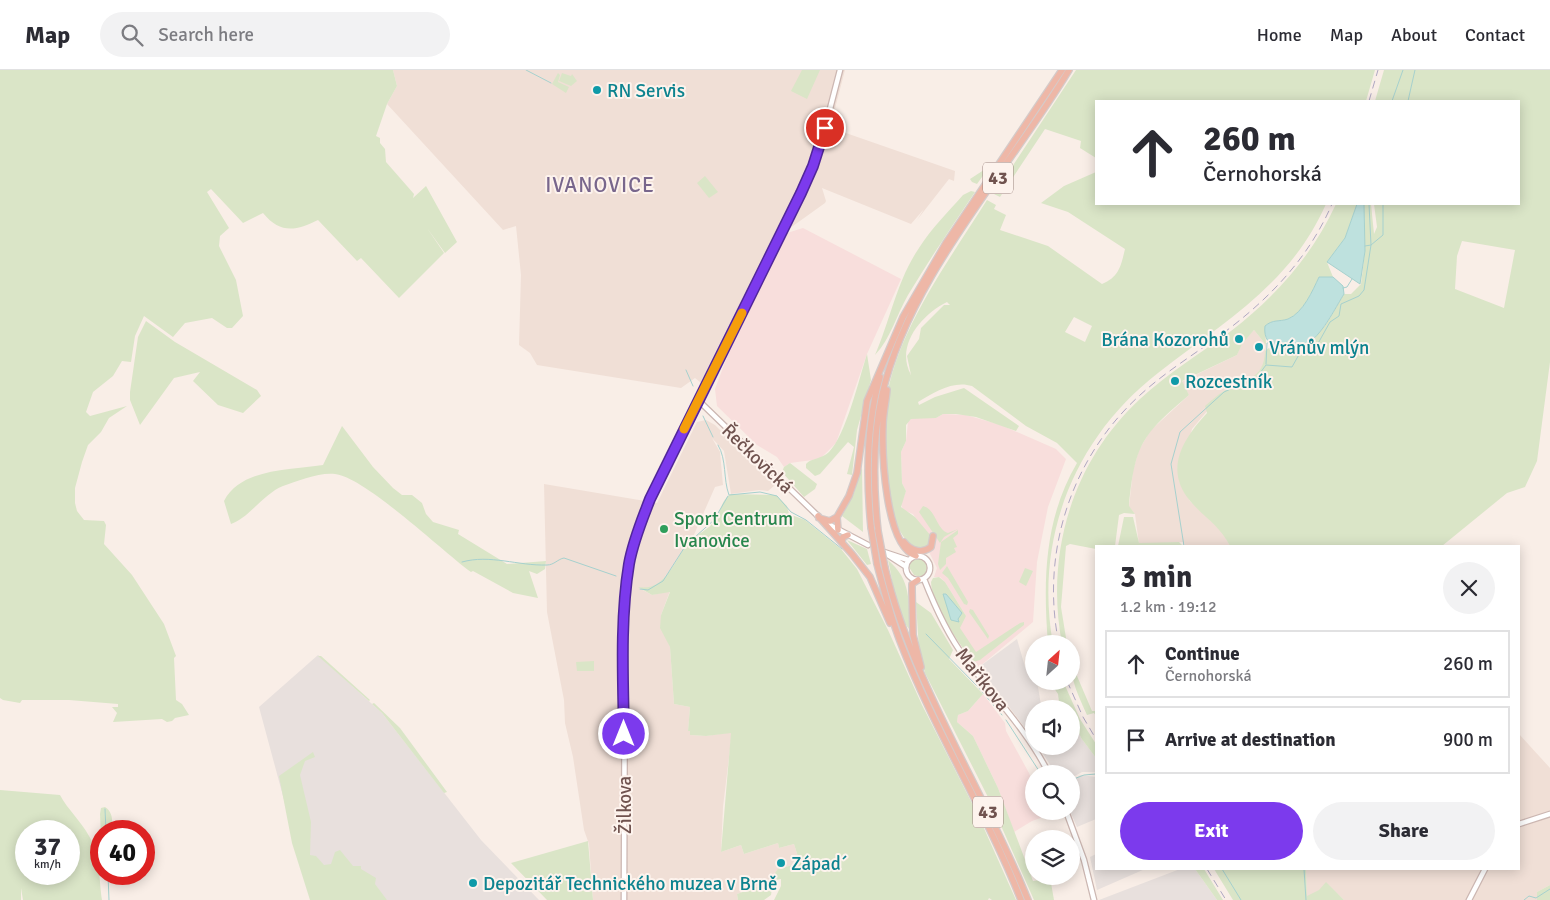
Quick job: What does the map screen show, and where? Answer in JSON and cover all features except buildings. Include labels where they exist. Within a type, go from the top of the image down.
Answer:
[{"type":"highway","name":"43","points":[[1021,900],[993,838],[926,702],[900,640],[877,564],[871,527],[868,470],[870,432],[879,380],[892,342],[912,298],[1062,70]]},
{"type":"highway","name":"43","points":[[1028,900],[1016,871],[925,684],[899,619],[885,568],[878,531],[875,454],[880,405],[887,375],[904,329],[933,274],[1069,70]]},
{"type":"highway","points":[[818,516],[830,521],[837,517],[849,496],[857,473],[867,401],[892,342]]},
{"type":"highway","points":[[887,375],[883,424],[886,490],[894,524],[905,550],[916,556]]},
{"type":"highway","points":[[818,516],[870,577],[900,640]]},
{"type":"highway","points":[[837,517],[838,530]]},
{"type":"highway","points":[[894,524],[905,544],[915,550],[928,549],[933,543],[933,536]]},
{"type":"highway","points":[[842,542],[843,537],[848,535]]},
{"type":"highway","points":[[921,580],[912,584],[911,589],[913,635],[925,684]]},
{"type":"street","name":"Žilkova","points":[[624,900],[624,696],[626,590],[629,564],[642,518],[811,169],[840,70]]},
{"type":"street","name":"Řečkovická","points":[[699,400],[818,516],[838,530],[868,545]]},
{"type":"street","points":[[905,566],[908,560],[916,556],[926,559],[931,567],[930,575],[921,580],[910,576],[905,566],[880,550],[908,560]]},
{"type":"street","name":"Maříkova","points":[[921,580],[939,617],[958,648],[1009,712],[1043,765]]},
{"type":"street","points":[[1520,824],[1550,814]]},
{"type":"street","points":[[1069,820],[1084,860],[1094,900]]},
{"type":"street","points":[[1469,900],[1484,870]]},
{"type":"shaded area","points":[[393,70],[845,70],[831,124],[843,132],[955,171],[954,181],[949,179],[917,220],[924,209],[911,224],[822,188],[825,203],[779,236],[706,387],[695,378],[681,388],[537,365],[530,353],[519,345],[521,275],[516,226],[503,230],[387,104],[397,86]]},
{"type":"shaded area","points":[[803,228],[901,279],[867,354],[836,443],[820,459],[790,463],[784,467],[777,457],[757,445],[717,406],[715,389],[730,349],[787,233]]},
{"type":"shaded area","points":[[1254,330],[1266,345],[1265,362],[1256,376],[1224,391],[1192,429],[1179,481],[1190,501],[1222,531],[1229,545],[1185,545],[1184,542],[1139,544],[1135,514],[1129,507],[1133,470],[1139,450],[1150,431],[1189,395],[1181,382],[1237,355],[1241,344]]},
{"type":"shaded area","points":[[943,414],[966,415],[1001,425],[1056,449],[1066,459],[1048,507],[1037,562],[1033,622],[979,667],[950,627],[966,616],[945,582],[940,577],[934,577],[937,568],[927,548],[919,523],[913,514],[903,510],[901,504],[906,491],[902,483],[901,452],[906,441],[908,422],[912,418],[936,418]]},
{"type":"shaded area","points":[[706,420],[715,425],[775,485],[768,491],[759,490],[731,494],[724,451],[712,438],[720,452],[723,485],[715,487],[693,537],[660,584],[649,589],[639,588],[652,595],[670,591],[661,615],[662,624],[670,647],[674,704],[690,707],[688,731],[691,731],[690,735],[706,736],[732,732],[723,807],[721,852],[741,845],[744,854],[778,843],[779,848],[794,844],[800,863],[785,867],[774,878],[775,880],[737,894],[738,900],[593,900],[589,844],[584,830],[573,757],[565,723],[564,700],[547,612],[544,484],[657,503],[697,422]]},
{"type":"shaded area","points":[[1017,639],[1025,667],[1025,690],[1038,690],[1040,700],[1025,700],[1025,728],[979,667]]},
{"type":"shaded area","points":[[318,655],[382,713],[481,840],[539,900],[311,900],[259,707]]},
{"type":"shaded area","points":[[983,694],[1005,723],[1006,731],[1025,766],[1025,820],[1035,820],[1014,832],[998,788],[973,736],[957,722],[958,715],[968,711]]},
{"type":"shaded area","points":[[1080,735],[1095,757],[1095,772],[1080,773],[1080,765],[1050,765],[1044,755],[1080,755]]},
{"type":"shaded area","points":[[1520,735],[1550,768],[1550,885],[1537,892],[1537,900],[1344,900],[1326,883],[1320,890],[1307,897],[1306,870],[1520,870]]},
{"type":"shaded area","points":[[1080,776],[1095,777],[1095,819],[1077,827],[1074,820],[1080,820]]},
{"type":"shaded area","points":[[1095,854],[1095,870],[1143,870],[1097,890],[1090,857]]},
{"type":"shaded area","points":[[1177,870],[1196,870],[1217,900],[1099,900]]},
{"type":"green space","points":[[0,70],[393,70],[397,86],[387,104],[376,136],[380,138],[380,143],[385,149],[386,162],[414,194],[413,198],[426,186],[457,242],[445,253],[427,228],[444,253],[399,298],[361,258],[357,261],[318,220],[303,226],[289,228],[282,227],[269,220],[263,213],[243,223],[211,189],[207,192],[229,228],[220,236],[219,246],[236,280],[243,316],[232,328],[227,328],[212,318],[185,323],[173,337],[144,316],[135,336],[131,362],[122,361],[113,376],[93,392],[86,412],[90,416],[127,406],[109,418],[101,432],[88,445],[75,488],[77,511],[84,520],[104,521],[106,525],[104,544],[132,575],[164,624],[176,656],[174,658],[176,700],[182,704],[189,715],[175,718],[172,721],[167,722],[162,719],[113,722],[117,713],[112,707],[118,707],[118,704],[69,700],[22,700],[20,703],[0,698]]},
{"type":"green space","points":[[802,70],[820,70],[807,99],[791,91]]},
{"type":"green space","points":[[1076,70],[1375,70],[1366,100],[1095,100],[1095,157],[1080,148],[1081,141],[1045,129],[1000,197],[994,194]]},
{"type":"green space","points":[[1384,70],[1550,70],[1550,362],[1537,461],[1525,487],[1507,493],[1443,545],[1229,545],[1222,533],[1191,502],[1183,490],[1178,478],[1177,467],[1184,444],[1190,433],[1207,413],[1205,406],[1221,393],[1257,373],[1264,361],[1265,351],[1273,345],[1286,349],[1298,348],[1317,336],[1332,316],[1344,294],[1351,294],[1361,284],[1365,251],[1364,205],[1371,205],[1374,234],[1377,227],[1374,205],[1520,205],[1520,100],[1375,100]],"holes":[[[1462,241],[1515,250],[1504,308],[1455,289],[1457,256]]]},
{"type":"green space","points":[[558,73],[560,75],[558,82],[569,87],[566,93],[552,84]]},
{"type":"green space","points":[[562,73],[571,76],[572,74],[577,81],[571,86],[559,81]]},
{"type":"green space","points":[[990,166],[977,184],[972,182],[970,179]]},
{"type":"green space","points":[[1095,172],[1095,205],[1325,205],[1311,232],[1294,257],[1275,279],[1231,318],[1158,373],[1129,399],[1103,428],[1083,460],[1067,493],[1056,529],[1050,566],[1049,605],[1052,635],[1047,635],[1046,574],[1048,551],[1058,506],[1066,484],[1077,463],[1057,443],[1026,426],[972,386],[951,386],[931,394],[918,402],[919,405],[935,397],[964,388],[1019,426],[1016,431],[976,417],[956,414],[943,414],[936,418],[911,419],[906,425],[906,441],[901,452],[902,483],[906,491],[901,507],[915,517],[931,536],[928,547],[917,549],[903,536],[892,510],[888,482],[885,414],[889,386],[897,358],[909,330],[939,275],[987,200],[996,205],[994,209],[1006,215],[1000,230],[1048,246],[1102,284],[1116,274],[1125,249],[1068,212],[1041,203],[1064,186]],"holes":[[[947,302],[950,305],[944,305],[921,328],[919,339],[907,356],[911,375],[906,353],[913,332],[937,308]],[[1074,317],[1092,326],[1085,342],[1065,332]]]},
{"type":"green space","points":[[705,176],[718,192],[709,198],[697,183]]},
{"type":"green space","points":[[971,191],[975,192],[916,282],[885,341],[875,355],[899,287],[911,260],[940,221],[963,195]]},
{"type":"green space","points":[[1335,205],[1357,205],[1345,238],[1327,262],[1333,277],[1319,277],[1307,301],[1293,316],[1288,319],[1271,322],[1265,326],[1266,345],[1254,330],[1242,344],[1237,355],[1182,381],[1189,395],[1151,431],[1138,454],[1131,485],[1129,506],[1135,514],[1124,513],[1119,515],[1115,545],[1095,545],[1095,549],[1070,544],[1066,546],[1061,607],[1066,635],[1061,635],[1057,577],[1061,544],[1069,511],[1081,480],[1097,451],[1116,424],[1140,399],[1173,372],[1231,331],[1263,304],[1291,274],[1316,241]]},
{"type":"green space","points":[[146,321],[175,342],[257,390],[261,396],[243,413],[218,405],[193,381],[200,372],[174,378],[140,425],[130,400],[130,392],[138,337]]},
{"type":"green space","points":[[867,354],[871,380],[857,430],[852,475],[847,474],[854,447],[848,442],[820,474],[815,476],[806,468],[806,464],[829,452],[835,444],[856,392]]},
{"type":"green space","points":[[342,426],[373,467],[402,495],[412,495],[422,503],[426,514],[433,522],[459,530],[458,534],[507,564],[546,561],[545,569],[537,574],[529,571],[538,598],[513,593],[473,571],[471,572],[384,501],[348,478],[335,474],[302,479],[283,486],[269,494],[244,517],[231,524],[224,501],[232,490],[254,476],[268,472],[323,465]]},
{"type":"green space","points":[[790,463],[817,484],[815,489],[804,497],[782,472],[784,467]]},
{"type":"green space","points":[[862,467],[863,532],[842,516],[854,493]]},
{"type":"green space","points":[[731,494],[776,495],[787,506],[789,514],[805,520],[841,549],[857,569],[888,630],[922,705],[978,815],[1016,900],[992,900],[989,898],[988,900],[774,900],[781,886],[781,879],[775,880],[775,873],[778,869],[800,863],[794,844],[779,848],[778,843],[744,854],[741,845],[721,852],[731,733],[706,736],[690,735],[690,731],[688,731],[690,707],[674,704],[670,647],[660,628],[661,615],[670,592],[652,595],[638,587],[648,587],[663,579],[691,540],[716,520],[725,500]]},
{"type":"green space","points":[[923,506],[931,511],[944,531],[948,533],[958,529],[944,537],[940,543],[919,512]]},
{"type":"green space","points":[[1124,517],[1133,517],[1139,543],[1179,542],[1182,545],[1118,545]]},
{"type":"green space","points":[[958,530],[958,534],[953,538],[957,547],[954,548],[956,552],[946,558],[946,564],[940,570],[938,564],[941,542]]},
{"type":"green space","points":[[847,540],[867,549],[871,564],[867,565]]},
{"type":"green space","points":[[920,558],[927,563],[928,570],[924,575],[918,576],[914,575],[907,564],[911,559]]},
{"type":"green space","points":[[888,560],[896,568],[905,583],[910,630],[898,606]]},
{"type":"green space","points":[[947,566],[968,602],[967,605],[964,604],[948,578],[942,573]]},
{"type":"green space","points":[[1025,568],[1033,571],[1026,586],[1019,582]]},
{"type":"green space","points":[[939,577],[945,582],[966,616],[960,628],[976,652],[1020,623],[1024,622],[1024,625],[980,660],[973,662],[947,624],[932,591],[931,582],[933,578]]},
{"type":"green space","points":[[916,602],[931,613],[953,650],[949,659],[983,694],[968,711],[958,715],[957,722],[973,736],[998,788],[1025,860],[1025,880],[991,803],[925,673],[919,650]]},
{"type":"green space","points":[[970,609],[973,610],[989,636],[988,639],[969,612]]},
{"type":"green space","points":[[318,656],[321,656],[370,700],[369,701]]},
{"type":"green space","points":[[594,661],[594,671],[577,671],[576,662]]},
{"type":"green space","points":[[1080,683],[1092,711],[1095,711],[1095,714],[1094,713],[1087,715],[1076,690],[1080,690]]},
{"type":"green space","points":[[1055,690],[1067,690],[1072,700],[1059,700]]},
{"type":"green space","points":[[374,703],[400,728],[447,792],[444,793],[382,713],[372,704]]},
{"type":"green space","points":[[1080,719],[1095,742],[1095,757],[1081,738]]},
{"type":"green space","points":[[313,752],[315,757],[305,761],[300,775],[311,822],[310,855],[316,856],[324,865],[331,864],[335,852],[340,850],[353,866],[361,866],[361,869],[376,878],[375,884],[387,900],[310,900],[292,843],[279,776]]},
{"type":"green space","points":[[0,790],[60,795],[78,820],[15,820],[15,885],[80,885],[80,823],[90,838],[90,885],[100,885],[102,900],[23,900],[21,888],[21,900],[0,900]]},
{"type":"green space","points":[[105,807],[108,809],[112,820],[100,820],[101,808]]},
{"type":"green space","points":[[588,841],[593,900],[547,900],[511,863]]},
{"type":"green space","points":[[1196,870],[1205,870],[1223,900],[1217,900]]},
{"type":"green space","points":[[1215,870],[1306,870],[1307,896],[1319,890],[1326,882],[1344,900],[1233,900]]},
{"type":"green space","points":[[773,881],[771,895],[764,900],[738,900],[737,894]]},
{"type":"green space","points":[[1027,885],[1051,885],[1054,900],[1034,900]]},
{"type":"green space","points":[[1550,885],[1550,900],[1537,900],[1537,892]]},
{"type":"water","points":[[1357,205],[1364,205],[1365,251],[1360,284],[1327,262],[1345,238]]},
{"type":"water","points":[[1319,277],[1333,277],[1343,286],[1344,294],[1325,325],[1308,343],[1298,348],[1287,350],[1271,344],[1266,337],[1265,326],[1288,319],[1298,312],[1307,301]]},
{"type":"water","points":[[943,594],[946,594],[962,613],[958,619],[959,622],[951,620]]},
{"type":"waterway","points":[[526,70],[551,83]]},
{"type":"waterway","points":[[1392,100],[1403,70]]},
{"type":"waterway","points":[[1408,100],[1415,70]]},
{"type":"waterway","points":[[1184,545],[1171,464],[1180,432],[1224,392],[1257,377],[1266,365],[1292,367],[1301,351],[1316,347],[1330,322],[1339,316],[1341,304],[1359,296],[1364,290],[1371,245],[1369,205]]},
{"type":"waterway","points":[[1365,246],[1371,245],[1383,235],[1383,205]]},
{"type":"waterway","points":[[1343,288],[1347,287],[1352,279]]},
{"type":"waterway","points":[[1266,364],[1267,343],[1270,342]]},
{"type":"waterway","points":[[686,370],[693,386]]},
{"type":"waterway","points":[[703,416],[713,437]]},
{"type":"waterway","points":[[718,445],[723,457],[729,495],[760,492],[777,496],[791,512],[806,520],[842,549]]},
{"type":"waterway","points":[[640,589],[648,590],[663,581],[686,545],[714,520],[728,496]]},
{"type":"waterway","points":[[462,562],[483,559],[547,565],[564,558],[616,576]]},
{"type":"waterway","points":[[926,634],[978,687],[1002,715]]},
{"type":"waterway","points":[[1006,720],[1035,765]]},
{"type":"waterway","points":[[1080,777],[1095,774]]},
{"type":"waterway","points":[[105,809],[106,820]]},
{"type":"waterway","points":[[1223,870],[1241,900]]},
{"type":"waterway","points":[[1304,870],[1306,900]]},
{"type":"waterway","points":[[108,885],[109,900]]},
{"type":"waterway","points":[[1524,900],[1529,896],[1536,898],[1550,889]]},
{"type":"railway","points":[[1369,100],[1378,70]]},
{"type":"railway","points":[[1058,635],[1054,610],[1054,576],[1058,542],[1066,510],[1079,478],[1095,448],[1115,421],[1139,396],[1172,369],[1230,328],[1276,287],[1302,257],[1332,205]]},
{"type":"railway","points":[[1071,690],[1083,717],[1095,737]]},
{"type":"railway","points":[[1208,870],[1226,900]]},
{"type":"slow traffic","points":[[684,429],[742,313]]},
{"type":"place","name":"RN Servis","points":[[597,90]]},
{"type":"place","name":"Brána Kozorohů","points":[[1239,339]]},
{"type":"place","name":"Vránův mlýn","points":[[1259,347]]},
{"type":"place","name":"Rozcestník","points":[[1175,381]]},
{"type":"place","name":"Sport Centrum Ivanovice","points":[[664,529]]},
{"type":"place","name":"Západ´","points":[[781,863]]},
{"type":"place","name":"Depozitář Technického muzea v Brně","points":[[473,883]]},
{"type":"district","name":"IVANOVICE","points":[[600,185]]},
{"type":"route","points":[[624,734],[625,599],[629,564],[642,518],[801,193],[813,166],[825,128]]}]
